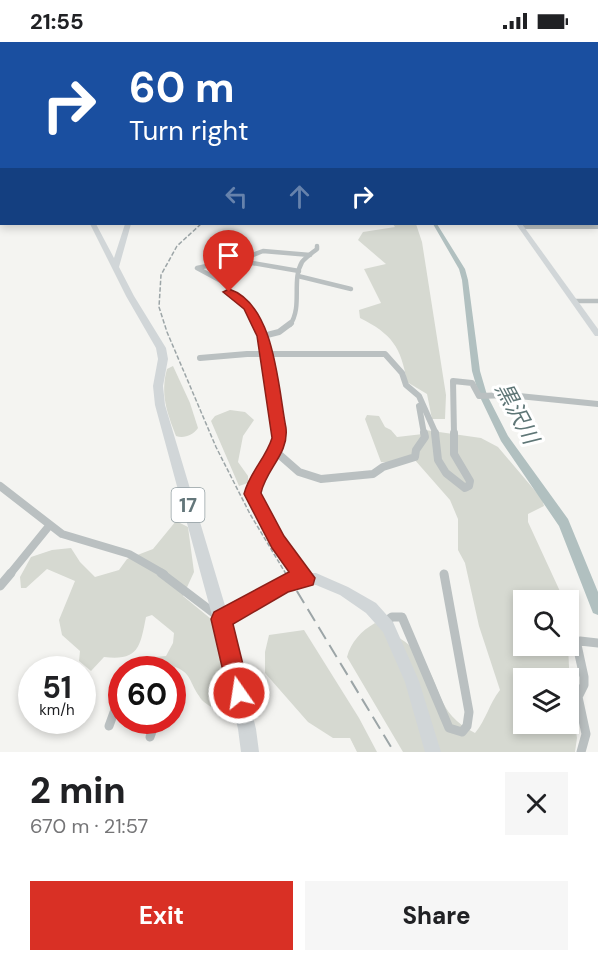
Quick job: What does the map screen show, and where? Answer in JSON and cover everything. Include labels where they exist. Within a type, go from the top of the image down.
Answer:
[{"type":"main road","name":"17","points":[[94,225],[162,352],[158,386],[160,405],[221,619],[247,729],[250,752]]},
{"type":"main road","points":[[115,267],[128,225]]},
{"type":"street","points":[[520,225],[598,227]]},
{"type":"street","points":[[520,225],[598,334]]},
{"type":"street","points":[[263,336],[282,331],[296,318],[299,306],[296,283],[298,274],[303,262],[317,249],[317,246]]},
{"type":"street","points":[[300,579],[252,494],[255,481],[275,451],[279,438],[263,336],[249,307],[228,292],[228,288],[221,282],[197,268],[245,258],[263,251],[310,255]]},
{"type":"street","points":[[252,263],[351,289]]},
{"type":"street","points":[[574,301],[598,301]]},
{"type":"street","points":[[200,358],[385,354],[402,373],[406,385],[419,396],[437,437],[438,460],[446,472],[465,488],[469,486],[470,481],[454,454],[455,423],[452,384],[454,380],[472,383],[477,393],[484,396],[524,397],[564,403],[598,404]]},
{"type":"street","points":[[275,451],[299,472],[321,478],[373,474],[381,466],[407,461],[415,457],[416,450],[425,437],[419,406],[422,403]]},
{"type":"street","points":[[0,486],[22,500],[49,526],[64,535],[115,549],[156,568],[221,619],[300,579],[316,579],[344,591],[371,608],[385,623],[398,645],[412,681],[433,752]]},
{"type":"street","points":[[0,586],[49,526]]},
{"type":"street","points":[[385,623],[392,617],[402,617],[449,728],[462,732],[467,726],[469,712],[444,574]]},
{"type":"street","points":[[581,752],[586,734],[578,697],[584,685],[584,677],[577,645],[580,641],[598,643]]},
{"type":"shaded area","points":[[394,225],[416,225],[422,242],[446,395],[445,419],[432,419],[427,394],[407,382],[402,359],[393,343],[380,330],[360,318],[359,310],[381,303],[364,269],[386,264],[358,240],[363,232],[395,227]]},
{"type":"shaded area","points":[[173,366],[190,403],[198,428],[185,437],[176,436],[164,395],[167,369]]},
{"type":"shaded area","points":[[230,410],[245,412],[254,420],[243,436],[238,462],[248,476],[248,483],[239,486],[211,421],[215,416]]},
{"type":"shaded area","points":[[367,415],[379,416],[385,427],[397,437],[423,434],[425,430],[481,438],[498,447],[542,499],[544,506],[528,514],[528,522],[559,590],[513,590],[513,656],[568,656],[569,668],[513,668],[513,734],[576,734],[575,752],[403,752],[347,657],[354,642],[370,626],[375,623],[416,651],[428,668],[441,699],[452,717],[475,733],[500,690],[479,626],[465,563],[458,550],[458,519],[450,500],[414,459],[395,463],[381,462],[365,419]]},
{"type":"shaded area","points":[[176,521],[188,527],[194,572],[183,596],[211,619],[226,680],[227,699],[214,709],[200,698],[188,677],[186,656],[166,656],[173,643],[174,633],[152,615],[146,617],[136,650],[126,656],[104,657],[96,666],[96,656],[80,656],[80,651],[62,635],[59,620],[75,581],[47,569],[26,588],[21,588],[20,577],[31,557],[52,550],[71,548],[80,562],[95,577],[119,570],[127,559],[153,549]]},
{"type":"shaded area","points":[[304,630],[359,718],[377,752],[357,752],[350,738],[333,738],[308,722],[265,673],[265,652],[269,635]]},
{"type":"waterway","name":"黒沢川","points":[[436,225],[462,269],[476,371],[483,395],[504,438],[564,523],[598,608]]},
{"type":"railway","points":[[200,225],[177,246],[161,275],[159,307],[167,332],[216,447],[250,514],[286,574]]},
{"type":"railway","points":[[286,573],[394,752]]},
{"type":"route","points":[[229,292],[249,307],[263,336],[278,428],[279,438],[273,456],[255,481],[252,494],[287,556],[306,578],[294,579],[281,585],[221,619],[239,693]]}]
